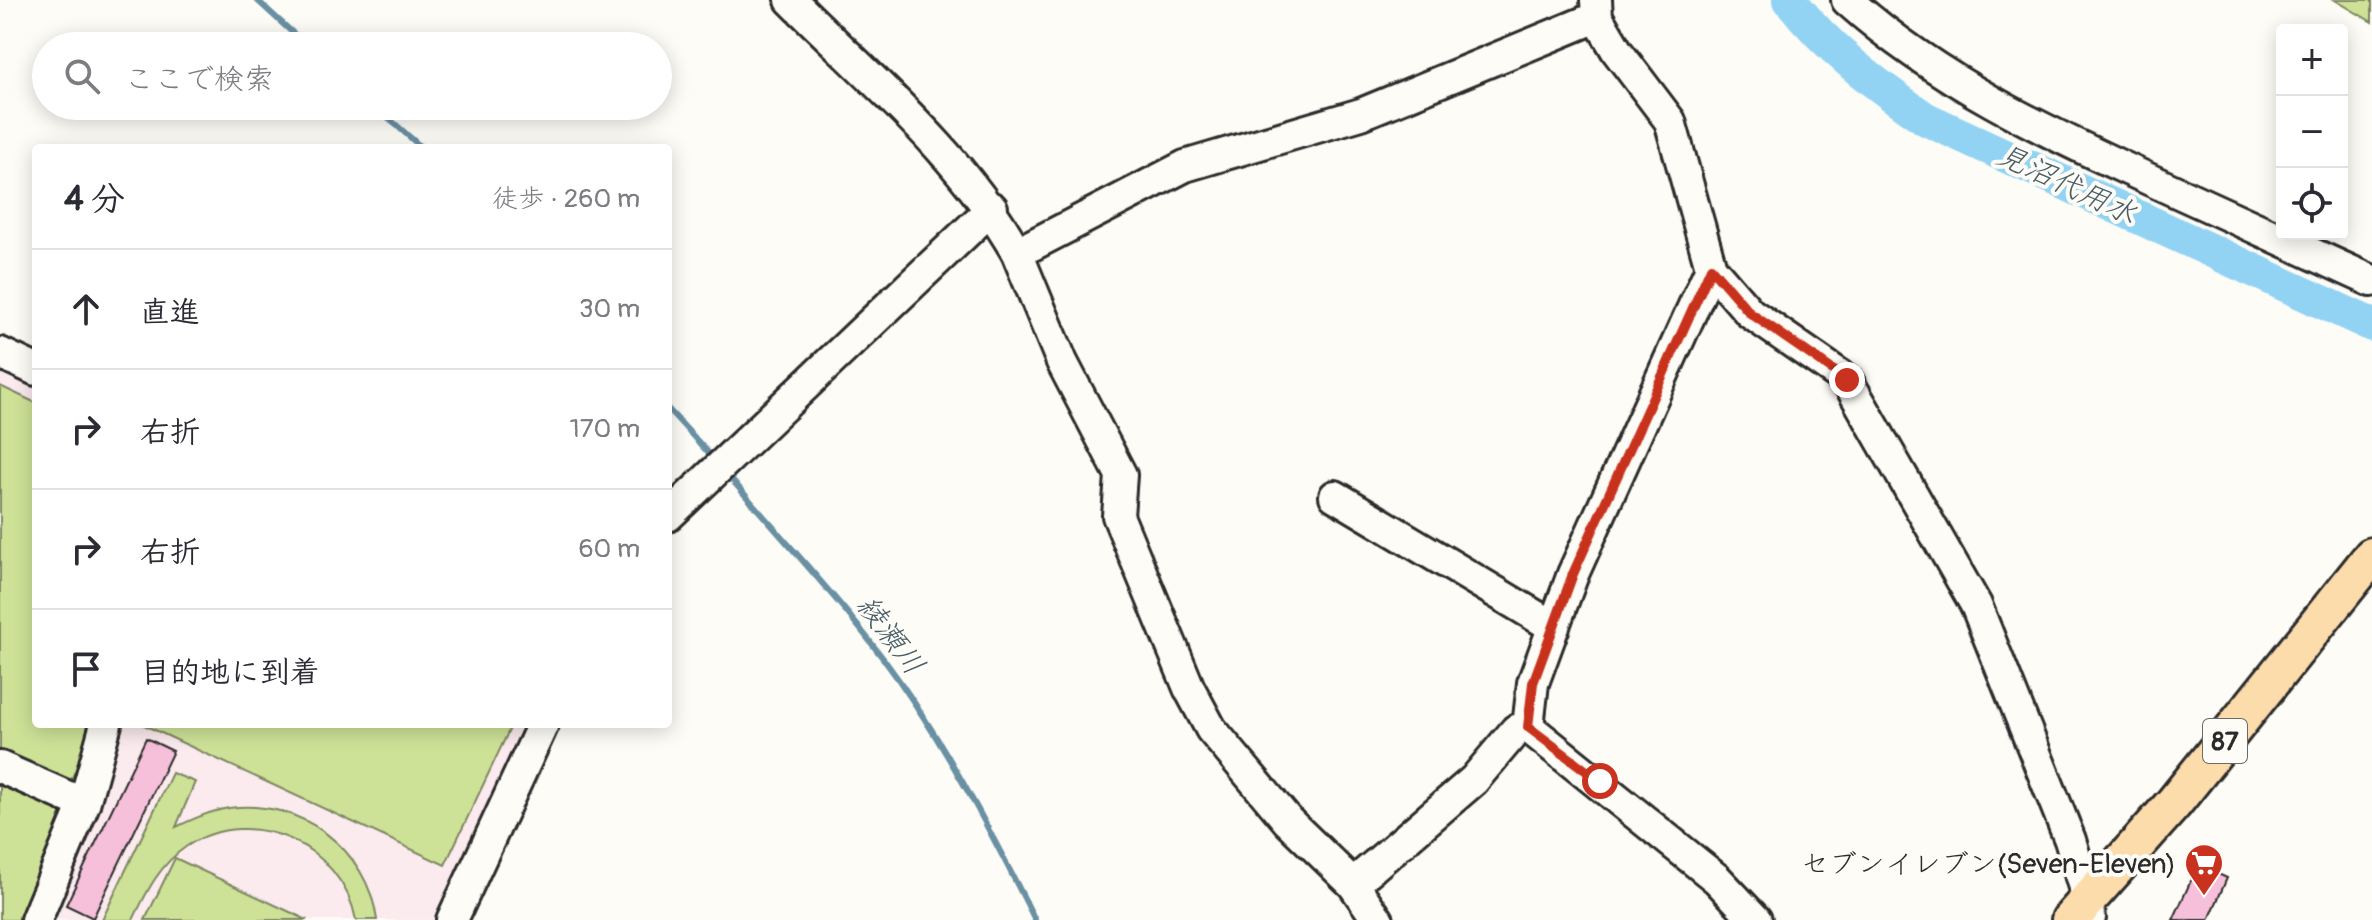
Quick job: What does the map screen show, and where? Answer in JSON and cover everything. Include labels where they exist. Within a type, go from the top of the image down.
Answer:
[{"type":"main road","name":"87","points":[[2083,914],[2372,556]]},
{"type":"street","points":[[791,0],[960,170],[992,208],[1017,253],[1062,362],[1121,475],[1118,516],[1189,688],[1211,729],[1278,809],[1353,884],[1378,920]]},
{"type":"street","points":[[1847,0],[1895,43],[1967,89],[2089,152],[2372,281]]},
{"type":"street","points":[[1017,253],[1185,166],[1361,114],[1597,8],[1617,51],[1670,121],[1711,268],[1750,313],[1847,380],[1976,605],[2070,840],[2083,914]]},
{"type":"street","points":[[672,512],[992,208]]},
{"type":"street","points":[[1528,727],[1533,683],[1580,560],[1711,268]]},
{"type":"street","points":[[0,353],[32,368]]},
{"type":"street","points":[[1335,496],[1554,627]]},
{"type":"street","points":[[1353,884],[1474,780],[1516,730],[1528,727]]},
{"type":"street","points":[[1528,727],[1717,879],[1756,920]]},
{"type":"street","points":[[36,920],[84,804],[105,728]]},
{"type":"street","points":[[452,920],[541,728]]},
{"type":"street","points":[[0,767],[84,804]]},
{"type":"shaded area","points":[[0,368],[32,383],[32,728],[530,728],[439,920],[0,920]]},
{"type":"green space","points":[[2335,0],[2372,0],[2372,22]]},
{"type":"green space","points":[[0,386],[32,401],[32,728],[96,728],[66,790],[0,759]]},
{"type":"green space","points":[[151,728],[510,728],[445,865]]},
{"type":"green space","points":[[172,773],[195,782],[176,827],[229,808],[255,807],[281,811],[305,820],[345,851],[360,871],[371,894],[377,920],[356,920],[347,894],[333,871],[314,853],[291,839],[265,831],[239,829],[212,834],[177,853],[155,879],[133,920],[102,920]]},
{"type":"green space","points":[[0,778],[78,814],[28,920],[0,920]]},
{"type":"green space","points":[[175,858],[307,920],[145,920]]},
{"type":"building","points":[[146,738],[173,751],[93,918],[66,905]]},
{"type":"building","points":[[2198,865],[2227,878],[2209,920],[2173,920]]},
{"type":"waterway","name":"綾瀬川","points":[[257,0],[292,32]]},
{"type":"waterway","name":"見沼代用水","points":[[1790,0],[1853,65],[1926,119],[2372,325]]},
{"type":"waterway","name":"綾瀬川","points":[[391,120],[418,144]]},
{"type":"waterway","name":"綾瀬川","points":[[672,413],[714,459]]},
{"type":"waterway","name":"綾瀬川","points":[[727,474],[847,613],[913,701],[962,781],[1035,920]]},
{"type":"place","name":"セブンイレブン(Seven-Eleven)","points":[[2204,897]]},
{"type":"route","points":[[1600,781],[1528,727],[1533,683],[1573,574],[1711,268],[1750,313],[1847,380]]}]
